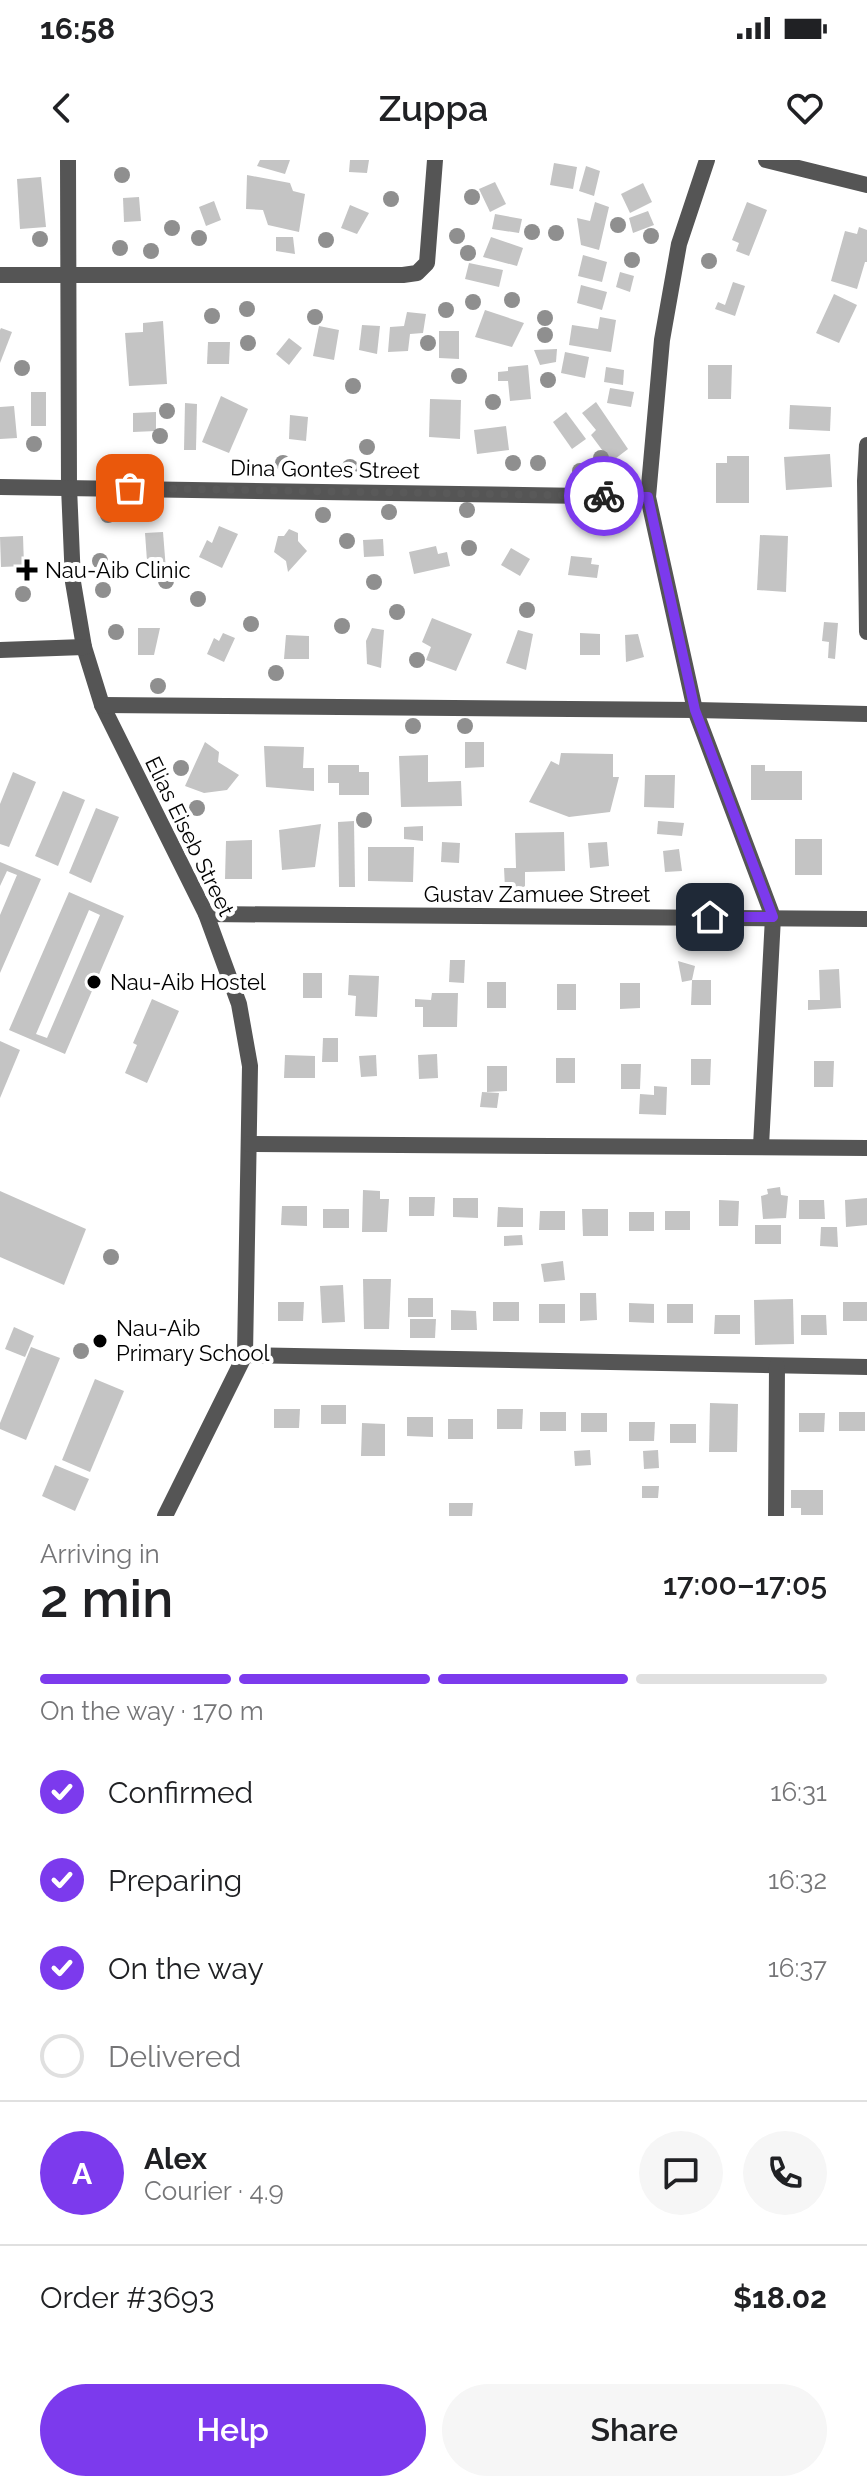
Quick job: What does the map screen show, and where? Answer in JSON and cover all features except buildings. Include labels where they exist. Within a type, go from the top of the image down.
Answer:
[{"type":"street","name":"Elias Eiseb Street","points":[[68,160],[69,487],[73,582],[84,647],[102,705],[206,914],[239,1004],[250,1066],[245,1355],[165,1516]]},
{"type":"street","points":[[0,275],[417,273],[427,263],[435,160]]},
{"type":"street","points":[[707,160],[679,244],[662,340],[648,497],[695,710],[773,917],[761,1146]]},
{"type":"street","points":[[766,160],[867,185]]},
{"type":"street","points":[[867,445],[867,632]]},
{"type":"street","name":"Dina Gontes Street","points":[[0,487],[648,497]]},
{"type":"street","points":[[0,650],[84,647]]},
{"type":"street","points":[[102,705],[867,714]]},
{"type":"street","name":"Gustav Zamuee Street","points":[[206,914],[867,919]]},
{"type":"street","points":[[249,1144],[867,1148]]},
{"type":"street","points":[[245,1355],[867,1367]]},
{"type":"street","points":[[776,1516],[777,1366]]},
{"type":"way so far","points":[[130,488],[604,496]]},
{"type":"place","name":"Nau-Aib Clinic","points":[[27,570]]},
{"type":"place","name":"Nau-Aib Hostel","points":[[94,982]]},
{"type":"place","name":"Nau-Aib Primary School","points":[[100,1341]]},
{"type":"route","points":[[604,496],[648,497],[695,710],[773,917],[710,917]]}]
